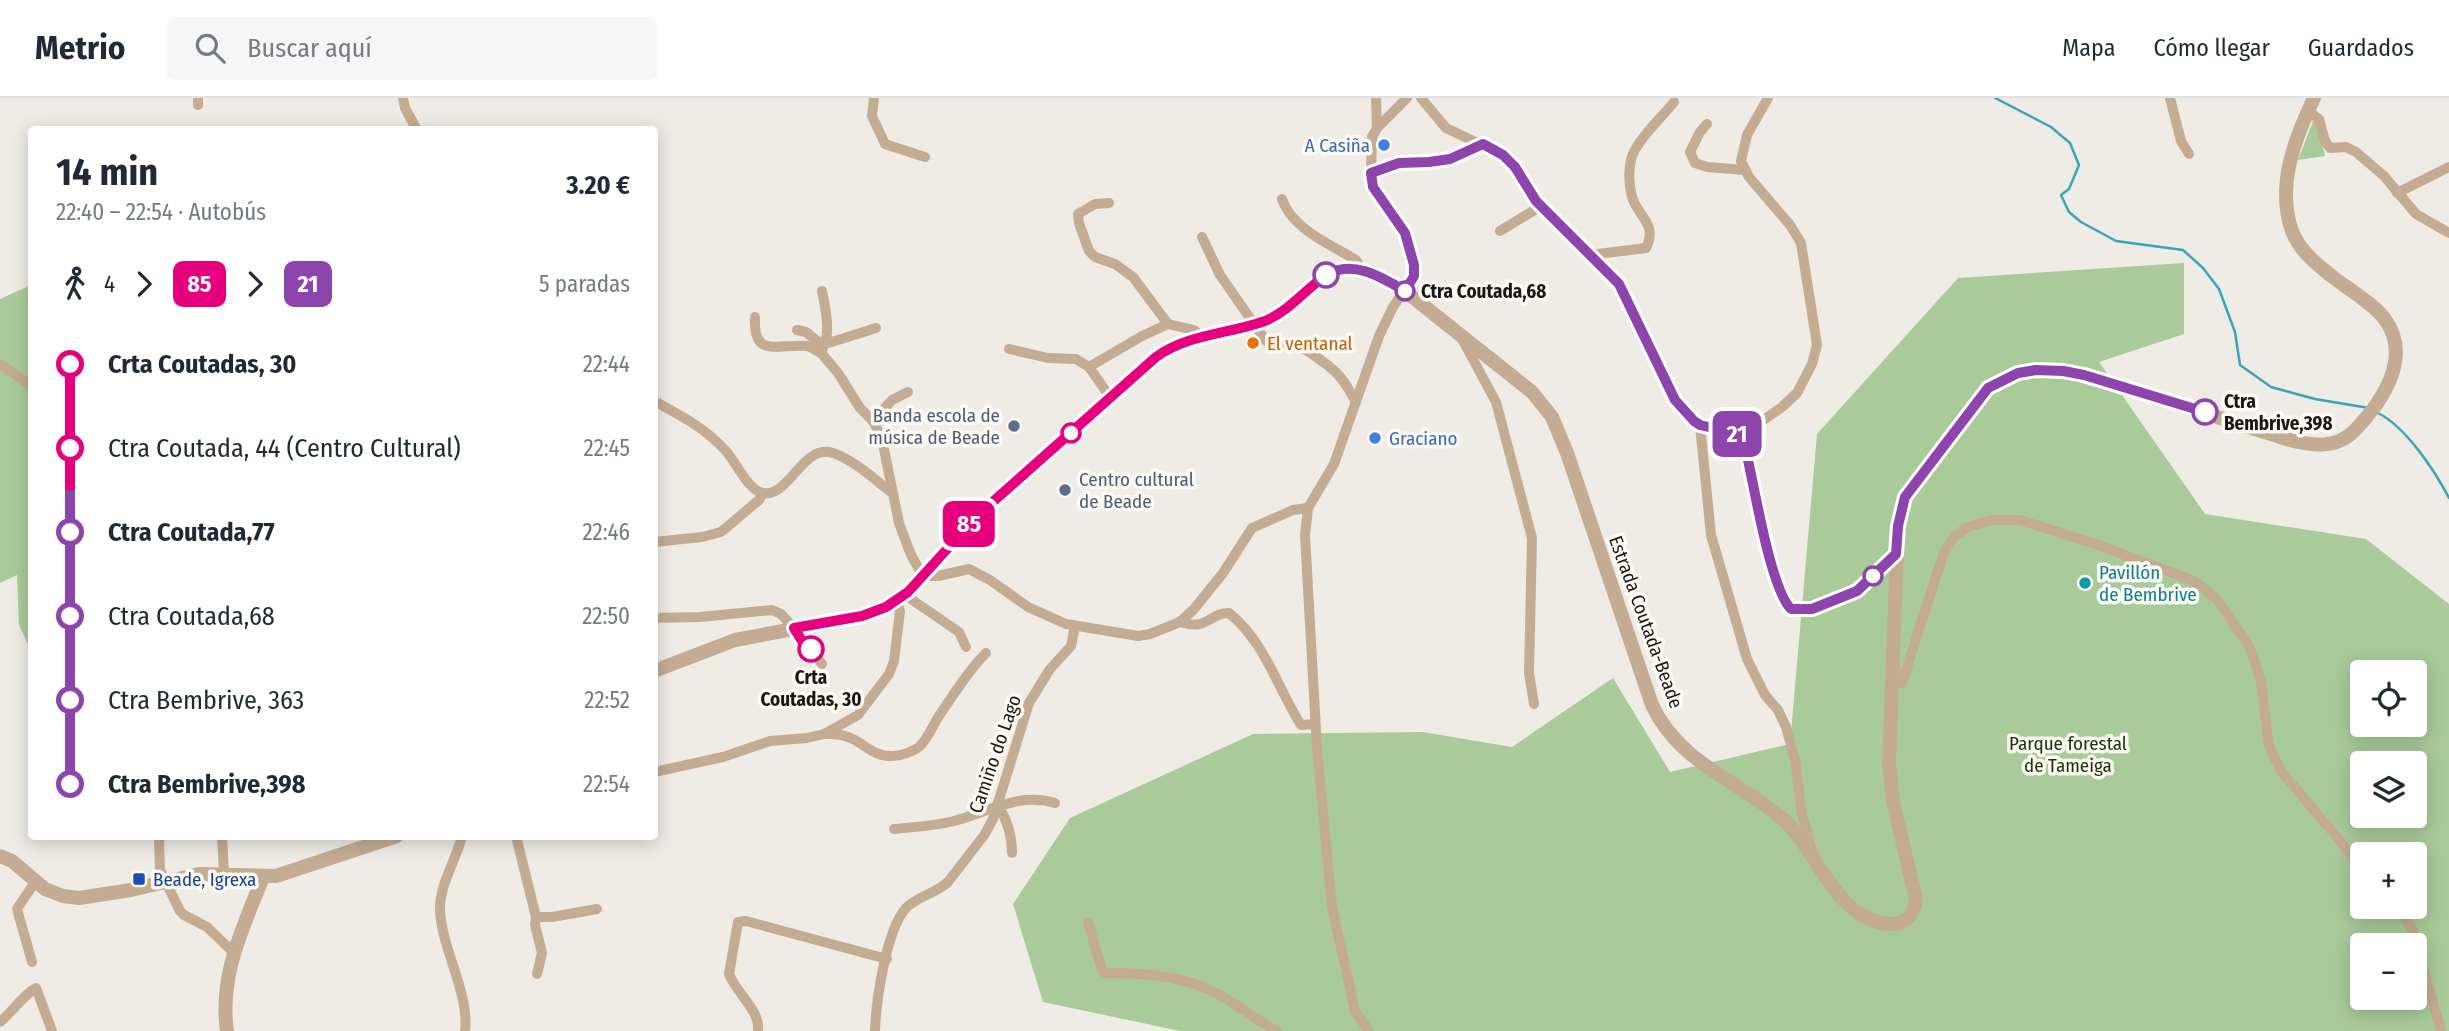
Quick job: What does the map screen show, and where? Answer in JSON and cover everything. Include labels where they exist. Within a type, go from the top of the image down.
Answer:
[{"type":"street","points":[[403,98],[415,126]]},
{"type":"street","points":[[874,98],[872,117],[885,144],[925,157]]},
{"type":"street","points":[[1376,98],[1377,128]]},
{"type":"street","points":[[1369,1031],[1355,1011],[1332,907],[1315,724],[1305,535],[1308,509],[1334,464],[1379,336],[1393,307],[1414,276],[1414,265],[1405,233],[1373,187],[1371,173],[1372,137],[1377,128],[1407,98]]},
{"type":"street","points":[[1420,98],[1446,128],[1503,155],[1515,167],[1541,206],[1619,284],[1675,400],[1700,425],[1747,436]]},
{"type":"street","points":[[1768,98],[1746,135],[1741,161],[1749,177],[1790,225],[1801,243],[1817,345],[1812,364],[1797,393],[1749,430],[1747,436],[1746,451],[1776,581],[1784,602],[1791,609],[1812,609],[1857,591],[1896,554]]},
{"type":"street","points":[[2170,98],[2182,141],[2189,154]]},
{"type":"street","points":[[1590,255],[1646,248],[1651,238],[1649,227],[1633,201],[1631,159],[1674,102]]},
{"type":"street","points":[[2311,104],[2330,148],[2346,147],[2356,152],[2384,176],[2416,214],[2449,233]]},
{"type":"street","name":"Estrada Coutada-Beade","points":[[1362,270],[1405,291],[1532,392],[1552,417],[1567,453],[1648,694],[1664,728],[1693,758],[1789,825],[1839,895],[1860,913],[1894,924],[1901,923],[1912,914],[1916,900],[1893,801],[1889,763],[1898,526],[1905,497],[1988,388],[2018,373],[2049,370],[2084,375],[2313,445],[2344,439],[2362,422],[2392,376],[2397,359],[2390,328],[2377,311],[2319,266],[2303,250],[2290,224],[2288,168],[2292,150],[2311,104]]},
{"type":"street","points":[[1707,124],[1690,152],[1695,163],[1707,167],[1745,170]]},
{"type":"street","points":[[1371,173],[1399,163],[1450,159],[1483,144]]},
{"type":"street","points":[[2398,193],[2449,167]]},
{"type":"street","points":[[1282,199],[1286,211],[1299,224],[1356,260],[1362,270]]},
{"type":"street","points":[[1109,203],[1095,204],[1078,214],[1089,251],[1133,277],[1168,324]]},
{"type":"street","points":[[1500,230],[1541,206]]},
{"type":"street","points":[[1202,237],[1220,275],[1266,341],[1301,346],[1336,370],[1356,402]]},
{"type":"street","points":[[658,669],[735,640],[862,616],[886,607],[923,576],[978,515],[1162,353],[1202,337],[1254,324],[1286,309],[1332,271],[1346,268],[1362,270]]},
{"type":"street","points":[[822,291],[827,312],[828,336],[822,349]]},
{"type":"street","points":[[755,317],[757,340],[764,346],[775,348],[809,346],[822,349],[877,328]]},
{"type":"street","points":[[1089,367],[1168,324],[1194,330],[1202,337]]},
{"type":"street","points":[[797,330],[806,332],[822,349],[860,408],[873,421],[882,439],[891,492],[907,546],[923,576]]},
{"type":"street","points":[[1458,334],[1496,402],[1532,538],[1530,673],[1534,704]]},
{"type":"street","points":[[1009,349],[1048,358],[1076,359],[1089,367],[1110,397]]},
{"type":"street","points":[[0,364],[28,383]]},
{"type":"street","points":[[873,421],[892,400],[908,392]]},
{"type":"street","points":[[658,403],[696,424],[726,450],[753,488],[763,493],[780,487],[820,452],[833,453],[851,462],[891,492]]},
{"type":"street","points":[[1700,425],[1711,535],[1747,659],[1765,695],[1778,710],[1786,727],[1802,814],[1815,861]]},
{"type":"street","points":[[658,542],[721,532],[760,500],[763,493]]},
{"type":"street","points":[[923,576],[938,576],[964,569],[974,571],[1028,607],[1075,626],[1138,636],[1163,630],[1180,622],[1194,609],[1223,573],[1252,528],[1293,510],[1308,509]]},
{"type":"street","points":[[1891,684],[1902,683],[1944,552],[1954,537],[1967,527],[1992,520],[2020,520],[2101,546],[2194,581],[2217,599],[2250,648],[2261,682],[2269,747],[2281,771],[2350,853]]},
{"type":"street","points":[[900,598],[960,632],[966,647]]},
{"type":"street","points":[[824,734],[858,715],[889,674],[894,661],[900,598]]},
{"type":"street","points":[[658,618],[772,610],[781,614],[794,628],[822,664]]},
{"type":"street","points":[[1180,622],[1201,625],[1222,613],[1229,613],[1262,651],[1301,725],[1315,724]]},
{"type":"street","name":"Camiño do Lago","points":[[875,1031],[876,1008],[892,932],[901,914],[914,901],[940,889],[948,882],[985,834],[998,806],[1029,703],[1049,669],[1072,646],[1075,626]]},
{"type":"street","points":[[658,771],[723,757],[770,741],[824,734],[842,733],[881,754],[894,756],[907,753],[919,746],[986,653]]},
{"type":"street","points":[[894,829],[955,820],[998,806],[1037,798],[1055,803]]},
{"type":"street","points":[[998,806],[1006,818],[1013,853]]},
{"type":"street","points":[[159,840],[160,870],[184,915],[207,927],[233,952]]},
{"type":"street","points":[[222,840],[224,874]]},
{"type":"street","points":[[0,855],[55,894],[88,897],[199,874],[262,877],[282,874],[385,840]]},
{"type":"street","points":[[460,840],[443,886],[440,909],[445,941],[459,989],[465,1031]]},
{"type":"street","points":[[517,840],[542,953],[537,974]]},
{"type":"street","points":[[227,1031],[226,986],[233,952],[262,877]]},
{"type":"street","points":[[32,962],[17,909],[35,882]]},
{"type":"street","points":[[536,917],[597,909]]},
{"type":"street","points":[[2405,919],[2413,931],[2441,1031]]},
{"type":"street","points":[[758,1031],[756,1016],[732,983],[729,974],[738,922],[746,921],[887,959]]},
{"type":"street","points":[[1088,922],[1105,973],[1152,975],[1198,985],[1277,1031]]},
{"type":"street","points":[[0,1022],[36,988],[52,1031]]},
{"type":"green space","points":[[2313,121],[2317,123],[2325,156],[2298,160]]},
{"type":"green space","name":"Parque forestal de Tameiga","points":[[2184,263],[2184,334],[2099,362],[2205,514],[2366,539],[2449,604],[2449,1031],[1180,1031],[1043,1002],[1013,904],[1070,818],[1253,734],[1423,732],[1512,747],[1613,678],[1670,772],[1790,744],[1817,434],[1958,278]]},
{"type":"green space","points":[[28,286],[28,644],[19,625],[17,575],[0,583],[0,299]]},
{"type":"waterway","points":[[1995,98],[2051,127],[2070,143],[2079,165],[2069,189],[2061,195],[2069,212],[2081,222],[2116,241],[2183,250],[2203,268],[2219,289],[2235,332],[2240,365],[2271,387],[2315,399],[2369,408]]},
{"type":"waterway","points":[[2378,413],[2409,439],[2428,463],[2449,498]]},
{"type":"bus line","name":"21","points":[[1326,275],[1346,268],[1362,270],[1405,291],[1414,276],[1414,265],[1405,233],[1373,187],[1371,173],[1399,163],[1450,159],[1483,144],[1503,155],[1515,167],[1536,201],[1619,284],[1675,400],[1700,425],[1747,436],[1746,451],[1776,581],[1784,602],[1791,609],[1812,609],[1857,591],[1896,554],[1898,526],[1905,497],[1988,388],[2018,373],[2036,370],[2084,375],[2205,412]]},
{"type":"bus line","name":"85","points":[[811,649],[804,644],[794,628],[862,616],[886,607],[908,592],[978,515],[1156,357],[1180,344],[1276,316],[1326,275]]},
{"type":"place","name":"A Casiña","points":[[1384,145]]},
{"type":"place","name":"Ctra Coutada,68","points":[[1405,291]]},
{"type":"place","name":"El ventanal","points":[[1253,343]]},
{"type":"place","name":"Ctra Bembrive,398","points":[[2205,412]]},
{"type":"place","name":"Banda escola de música de Beade","points":[[1014,426]]},
{"type":"place","name":"Graciano","points":[[1375,438]]},
{"type":"place","name":"Centro cultural de Beade","points":[[1065,490]]},
{"type":"place","name":"Pavillón de Bembrive","points":[[2085,583]]},
{"type":"place","name":"Crta Coutadas, 30","points":[[811,649]]},
{"type":"place","name":"Beade, Igrexa","points":[[139,879]]}]
